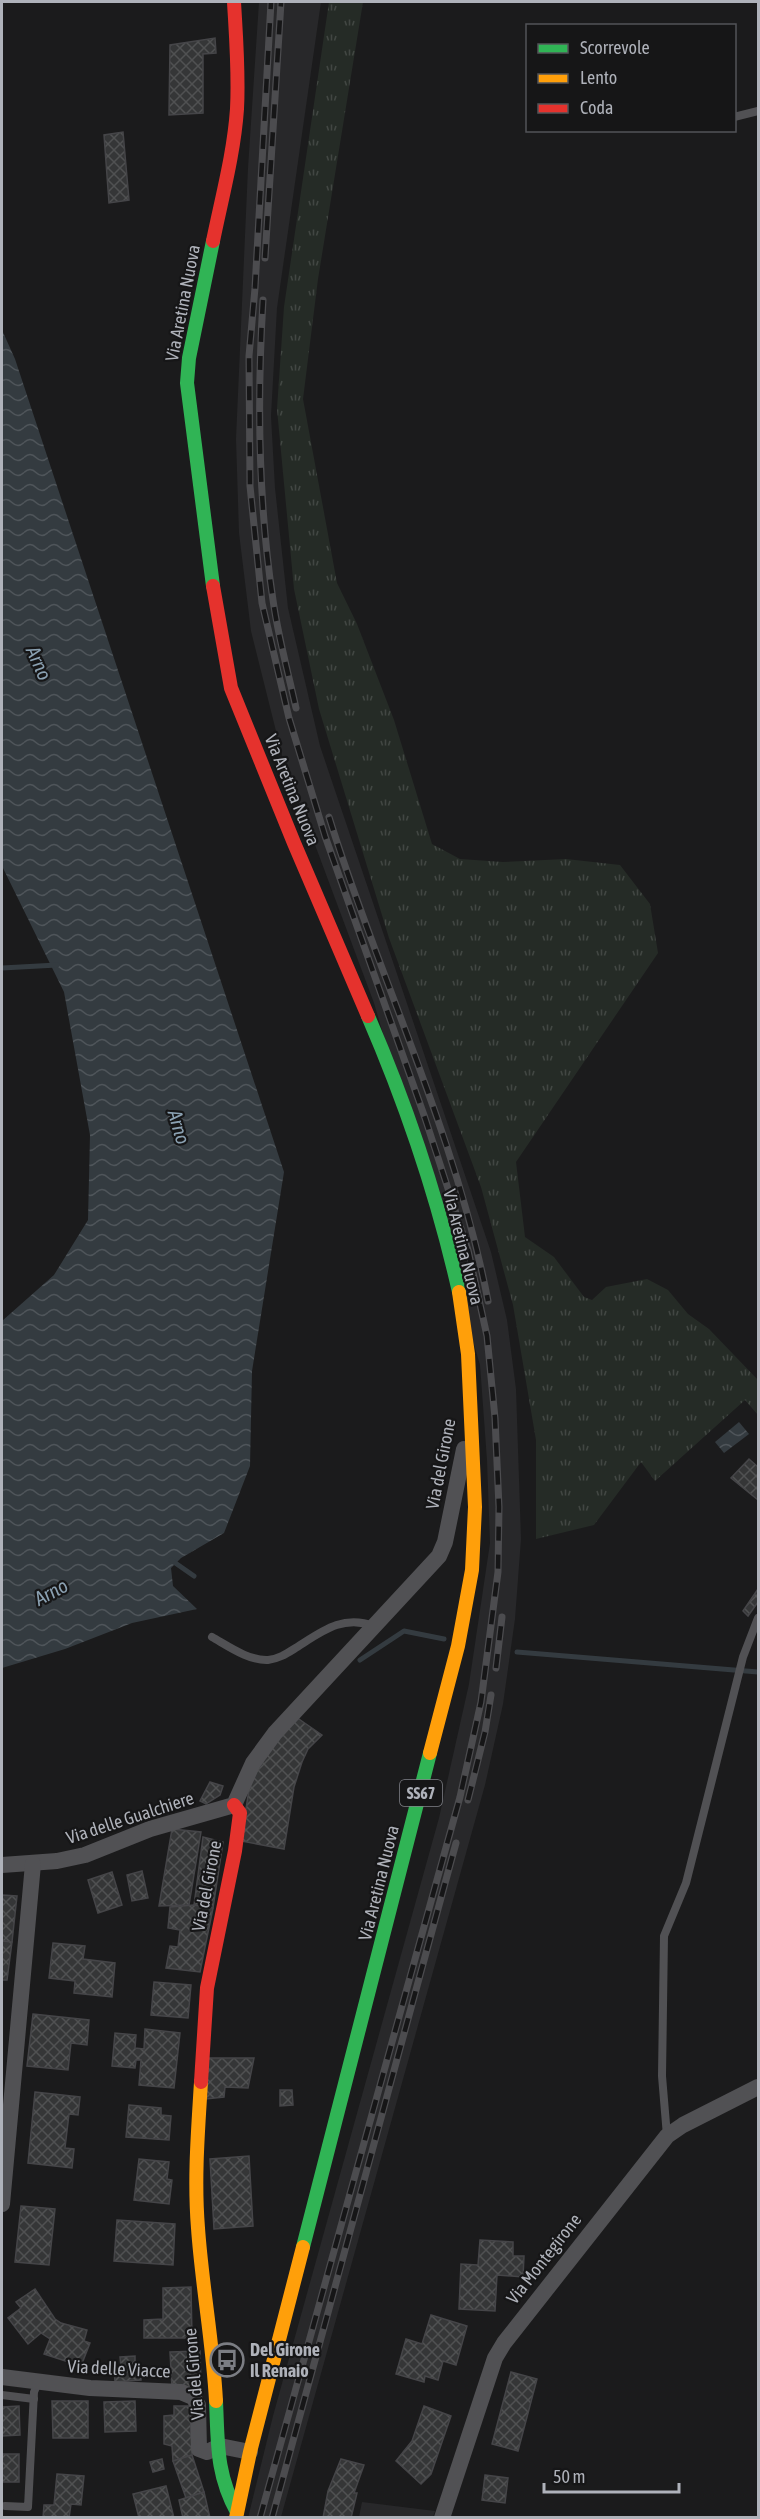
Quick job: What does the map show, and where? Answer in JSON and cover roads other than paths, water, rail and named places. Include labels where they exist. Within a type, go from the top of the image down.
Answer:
[{"type":"main road","name":"Via Aretina Nuova","points":[[234,2],[237,49],[237,110],[234,139],[195,324],[188,382],[192,436],[218,624],[225,663],[240,711],[363,1001],[410,1125],[450,1253],[461,1301],[468,1354],[475,1507],[472,1570],[458,1646],[250,2452],[236,2515]]},
{"type":"main road","name":"Via del Girone","points":[[234,1805],[240,1813],[235,1851],[210,1969],[205,2006],[196,2162],[198,2228],[214,2361],[220,2446],[219,2467],[236,2515]]},
{"type":"street","points":[[237,49],[243,2]]},
{"type":"street","name":"Via del Girone","points":[[234,1805],[262,1749],[439,1556],[445,1542],[471,1414]]},
{"type":"street","name":"Via delle Gualchiere","points":[[2,1865],[33,1864],[85,1855],[150,1829],[234,1805]]},
{"type":"street","points":[[2,2204],[33,1864]]},
{"type":"street","name":"Via Montegirone","points":[[442,2517],[495,2358],[504,2343],[667,2136],[683,2125],[759,2087]]},
{"type":"street","name":"Via delle Viacce","points":[[2,2377],[36,2391],[90,2388],[173,2391],[189,2394],[198,2405],[199,2449],[207,2452],[220,2446]]},
{"type":"street","points":[[220,2446],[250,2452]]},
{"type":"lane","points":[[736,117],[759,111]]},
{"type":"lane","points":[[667,2136],[662,2076],[664,1936],[686,1882],[743,1658],[759,1618]]},
{"type":"lane","points":[[212,1637],[234,1649],[267,1660],[282,1656],[329,1628],[347,1621],[360,1621],[375,1627]]},
{"type":"lane","points":[[2,2395],[36,2391],[28,2507],[5,2506]]},
{"type":"water","name":"Arno","points":[[2,330],[15,359],[284,1172],[252,1371],[250,1466],[224,1533],[181,1558],[171,1568],[173,1586],[197,1609],[132,1623],[65,1649],[2,1668],[2,1321],[54,1275],[88,1220],[90,1135],[64,992],[2,866]]},
{"type":"water","points":[[739,1422],[749,1434],[724,1453],[715,1442]]},
{"type":"waterway","points":[[2,968],[57,965]]},
{"type":"waterway","points":[[171,1560],[194,1576]]},
{"type":"waterway","points":[[360,1660],[404,1631],[444,1639]]},
{"type":"waterway","points":[[517,1652],[758,1672]]},
{"type":"railway","points":[[260,2518],[460,1797],[481,1702],[498,1572],[499,1507],[495,1418],[487,1336],[468,1250],[425,1118],[325,836],[289,718],[262,603],[250,486],[249,356],[271,2]]},
{"type":"railway","points":[[265,258],[281,2]]},
{"type":"railway","points":[[263,300],[260,450],[264,525],[275,614],[296,708]]},
{"type":"railway","points":[[329,817],[370,937],[437,1117],[474,1239],[488,1301]]},
{"type":"railway","points":[[496,1668],[502,1617]]},
{"type":"railway","points":[[468,1800],[485,1732],[491,1695]]},
{"type":"railway","points":[[272,2518],[456,1843]]},
{"type":"place","name":"Del Girone Il Renaio","points":[[227,2360]]}]
